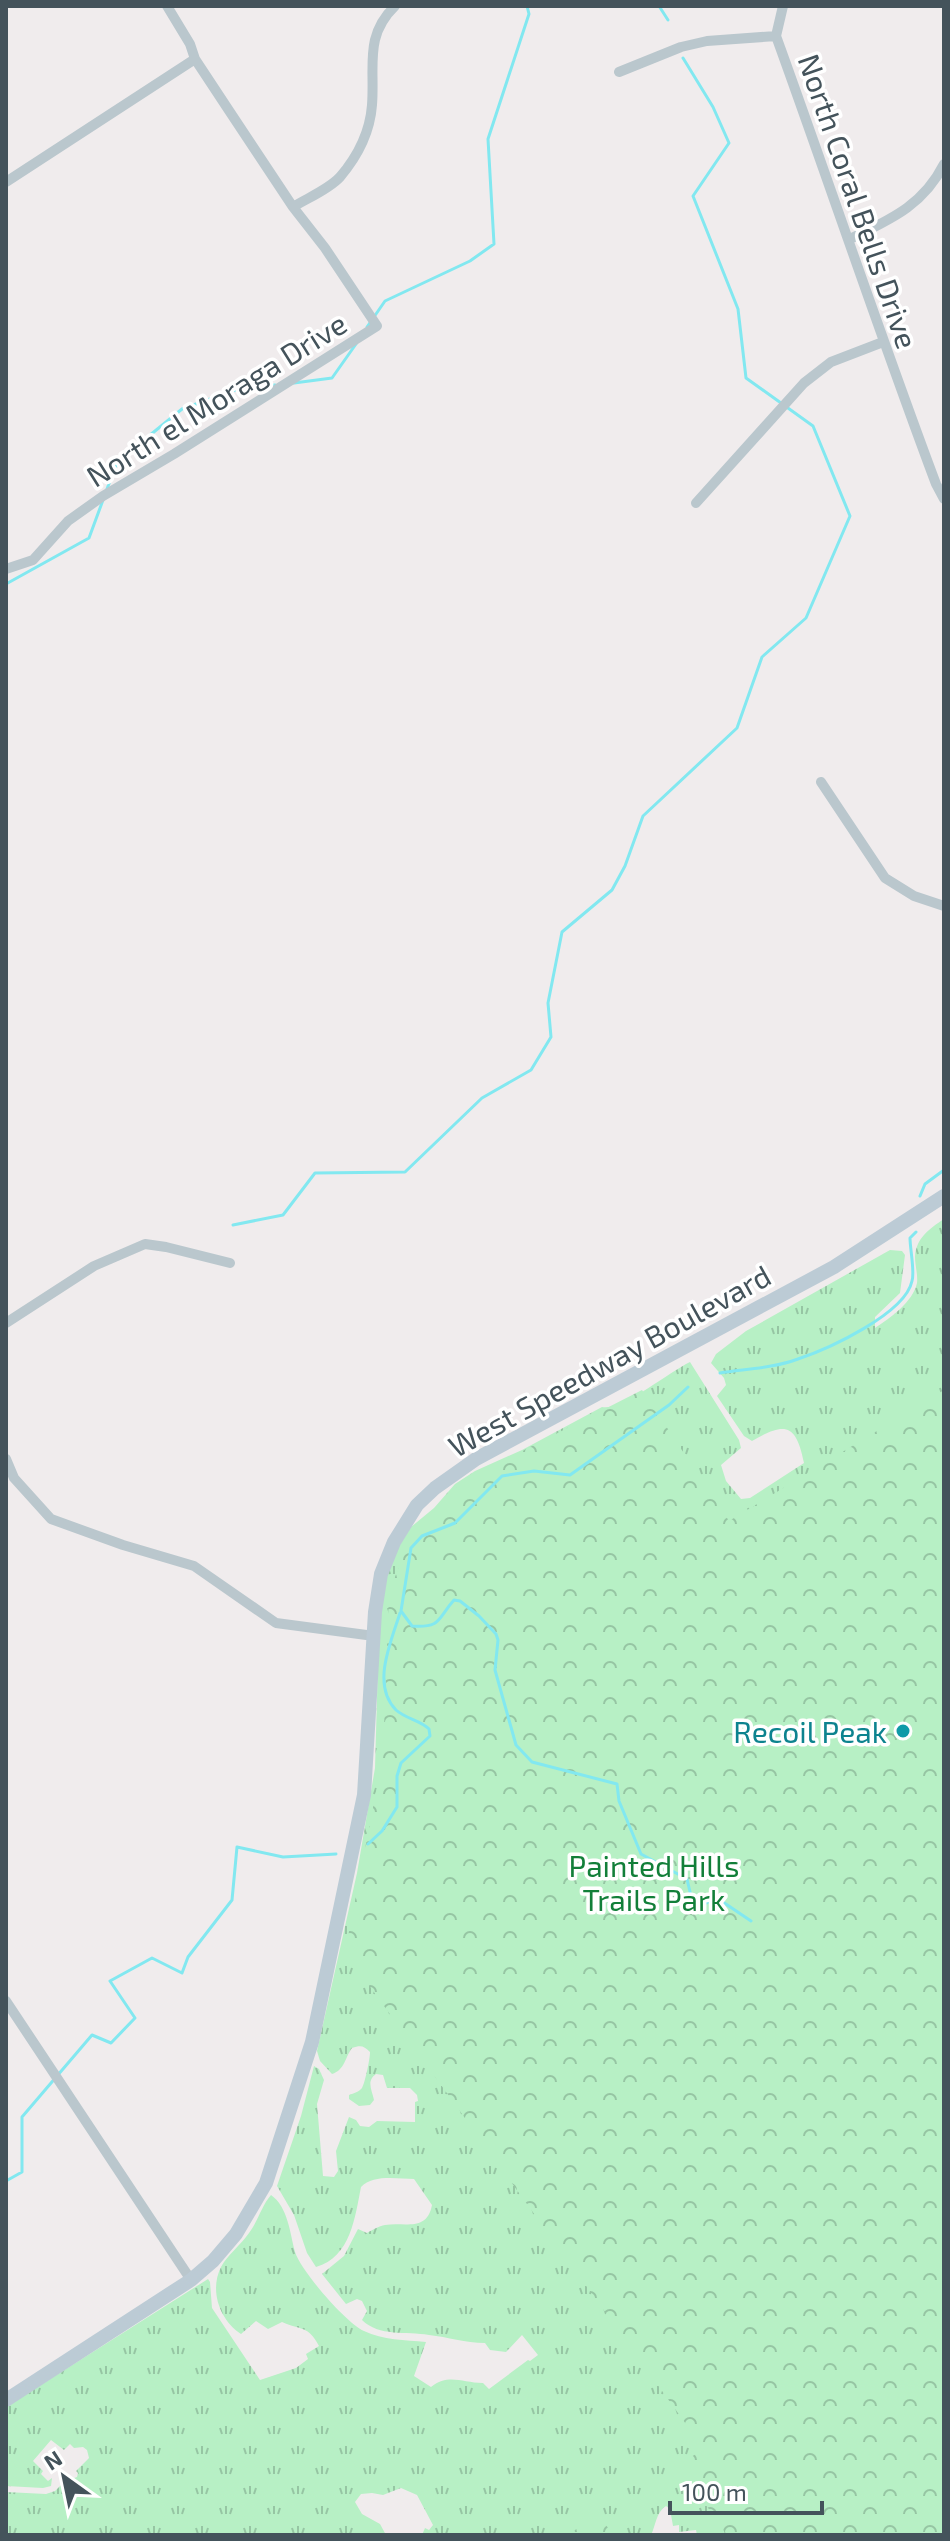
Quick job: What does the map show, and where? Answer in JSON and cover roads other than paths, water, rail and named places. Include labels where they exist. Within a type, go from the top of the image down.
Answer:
[{"type":"main road","name":"West Speedway Boulevard","points":[[6,2400],[191,2280],[213,2261],[236,2234],[266,2183],[312,2042],[364,1795],[381,1574],[389,1552],[417,1505],[476,1459],[834,1267],[944,1196]]},
{"type":"street","name":"North el Moraga Drive","points":[[6,569],[33,560],[68,521],[103,496],[377,326],[195,59],[190,44],[167,6]]},
{"type":"street","points":[[293,207],[338,179],[362,146],[372,107],[372,55],[379,23],[395,6]]},
{"type":"street","name":"North Coral Bells Drive","points":[[783,6],[776,36],[850,239],[883,342],[944,499]]},
{"type":"street","points":[[619,72],[681,47],[707,41],[776,36]]},
{"type":"street","points":[[6,182],[195,59]]},
{"type":"street","points":[[850,239],[906,212],[939,175],[944,164]]},
{"type":"street","points":[[696,503],[804,383],[831,362],[883,342]]},
{"type":"street","points":[[821,782],[885,878],[914,896],[944,906]]},
{"type":"street","points":[[6,1323],[94,1266],[145,1244],[230,1263]]},
{"type":"street","points":[[6,1459],[14,1478],[51,1519],[194,1566],[276,1623],[374,1636]]},
{"type":"street","points":[[6,2001],[191,2280]]},
{"type":"waterway","points":[[367,327],[385,301],[470,261],[494,244],[488,139],[529,14],[527,6]]},
{"type":"waterway","points":[[659,6],[668,20]]},
{"type":"waterway","points":[[233,1225],[283,1215],[315,1173],[405,1172],[482,1098],[531,1070],[551,1037],[548,1003],[562,932],[612,890],[625,866],[643,816],[737,728],[762,657],[806,618],[850,516],[813,426],[746,378],[738,309],[693,196],[729,143],[713,107],[683,58]]},
{"type":"waterway","points":[[294,383],[332,378],[356,344]]},
{"type":"waterway","points":[[107,489],[117,462],[182,409],[238,389],[275,385]]},
{"type":"waterway","points":[[6,584],[89,538],[103,500]]},
{"type":"waterway","points":[[920,1196],[925,1184],[944,1170]]},
{"type":"waterway","points":[[720,1373],[798,1359],[845,1339],[881,1318],[906,1293],[912,1281],[910,1238],[916,1232]]},
{"type":"waterway","points":[[688,1387],[669,1405],[570,1475],[534,1471],[502,1476],[455,1523],[422,1536],[411,1548],[401,1611],[412,1626],[434,1624],[454,1600],[479,1616],[498,1640],[495,1670],[516,1745],[532,1762],[617,1784],[619,1801],[641,1854],[687,1879],[694,1909],[717,1898],[751,1921]]},
{"type":"waterway","points":[[368,1844],[382,1831],[397,1807],[397,1776],[401,1763],[430,1736],[429,1729],[396,1710],[385,1688],[385,1663],[400,1613]]},
{"type":"waterway","points":[[6,2181],[22,2172],[22,2117],[92,2035],[111,2043],[135,2018],[110,1981],[152,1958],[182,1973],[188,1957],[232,1900],[237,1847],[283,1857],[336,1854]]},
{"type":"place","name":"Recoil Peak","points":[[903,1731]]},
{"type":"park label","name":"Painted Hills Trails Park","points":[[654,1882]]}]
